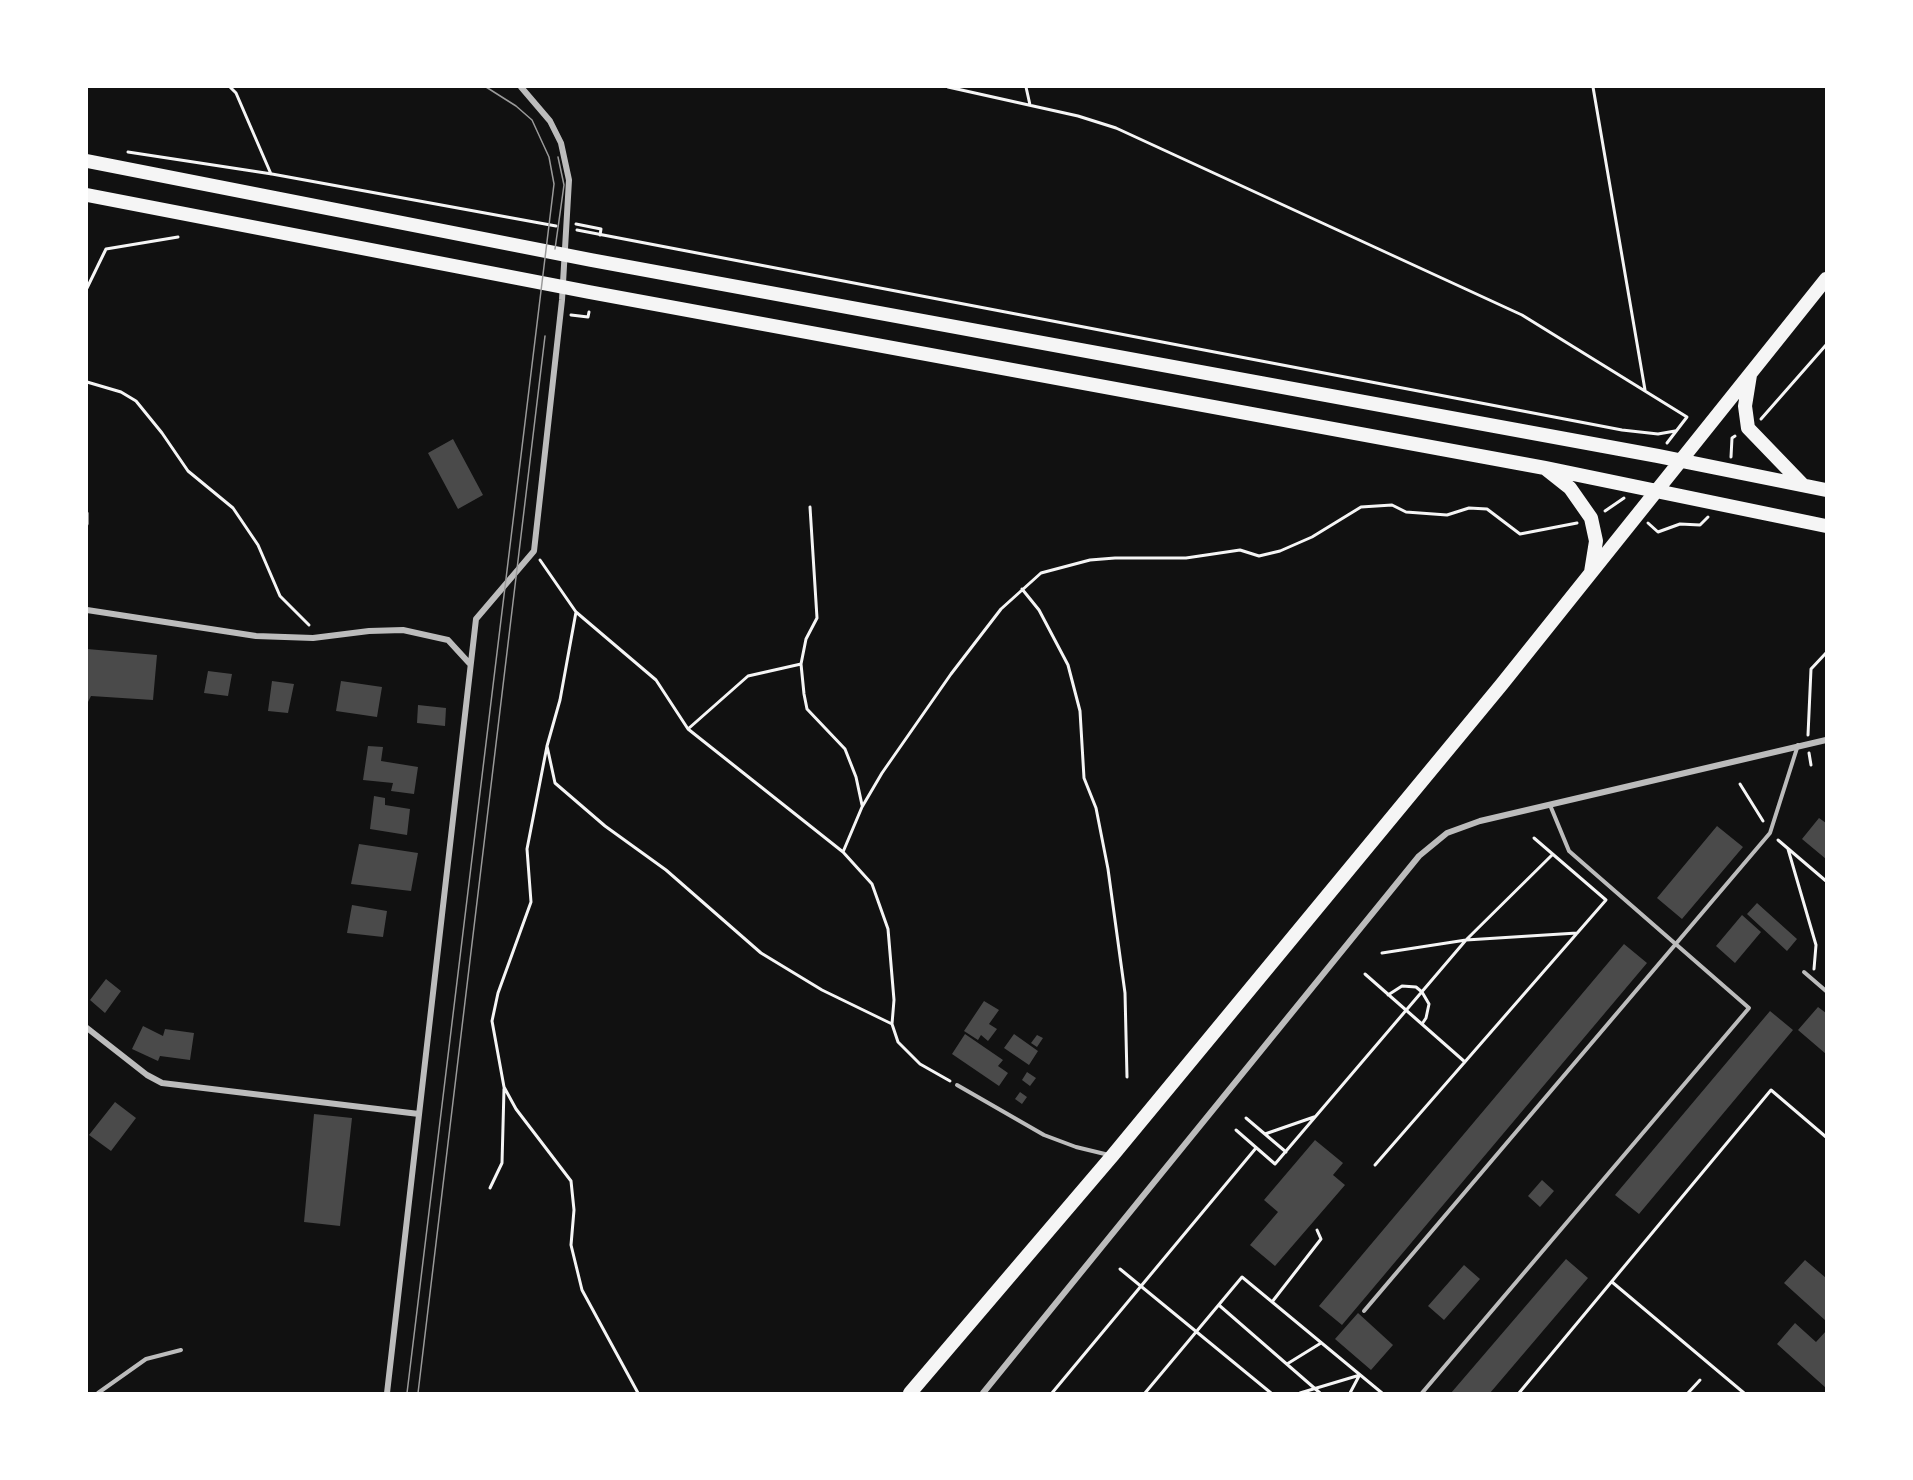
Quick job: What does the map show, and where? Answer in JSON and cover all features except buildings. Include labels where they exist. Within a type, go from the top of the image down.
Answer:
[{"type":"main road","points":[[87,161],[591,260],[1681,460],[1826,490]]},
{"type":"main road","points":[[87,195],[589,292],[1545,468],[1826,526]]},
{"type":"main road","points":[[910,1393],[1113,1155],[1502,684],[1826,279]]},
{"type":"main road","points":[[1750,374],[1745,406],[1748,428],[1803,485]]},
{"type":"main road","points":[[1545,468],[1570,488],[1591,518],[1596,541],[1591,573]]},
{"type":"street","points":[[387,1393],[476,619],[534,551],[562,300],[569,180],[561,143],[554,128],[534,99],[521,87]]},
{"type":"street","points":[[87,610],[256,636],[314,638],[392,630],[428,634],[448,640],[470,664]]},
{"type":"street","points":[[983,1393],[1419,856],[1447,833],[1480,821],[1826,740]]},
{"type":"street","points":[[87,1028],[147,1075],[162,1083],[419,1114]]},
{"type":"lane","points":[[1364,1311],[1770,833],[1798,745]]},
{"type":"lane","points":[[1422,1393],[1749,1008],[1569,851],[1549,805]]},
{"type":"lane","points":[[1804,972],[1826,991]]},
{"type":"lane","points":[[957,1085],[1044,1135],[1076,1147],[1113,1155]]},
{"type":"lane","points":[[98,1393],[146,1359],[181,1350]]},
{"type":"path","points":[[230,87],[236,93],[272,174]]},
{"type":"path","points":[[948,87],[1078,116],[1116,128],[1522,315],[1687,417]]},
{"type":"path","points":[[1026,87],[1030,105]]},
{"type":"path","points":[[1593,87],[1645,391]]},
{"type":"path","points":[[122,151],[272,174],[563,228]]},
{"type":"path","points":[[583,225],[601,229],[598,234]]},
{"type":"path","points":[[574,230],[1622,430],[1658,434],[1675,431]]},
{"type":"path","points":[[87,288],[106,249],[178,237]]},
{"type":"path","points":[[573,315],[588,317],[589,312]]},
{"type":"path","points":[[1758,422],[1826,345]]},
{"type":"path","points":[[87,382],[121,393],[136,401],[188,471],[233,508],[258,545],[280,596],[306,624],[335,635]]},
{"type":"path","points":[[843,852],[862,807],[951,674],[1001,609],[1041,573],[1090,560],[1186,558],[1240,550],[1259,556],[1280,551],[1312,537],[1361,507],[1392,505],[1406,512],[1447,515],[1469,508],[1487,509],[1520,534],[1581,523]]},
{"type":"path","points":[[810,507],[817,618],[806,639],[801,664],[807,709],[845,749],[856,777],[862,807]]},
{"type":"path","points":[[87,513],[87,524]]},
{"type":"path","points":[[1658,532],[1680,524],[1700,525]]},
{"type":"path","points":[[534,551],[576,612],[656,680],[688,729],[843,852],[872,884],[888,929],[894,1000],[892,1024],[898,1042],[920,1064],[957,1085]]},
{"type":"path","points":[[1022,590],[1039,610],[1068,665],[1080,711],[1084,778],[1096,808],[1108,869],[1125,993],[1127,1077]]},
{"type":"path","points":[[490,1188],[502,1163],[504,1087],[492,1021],[498,993],[531,902],[527,849],[547,746],[560,700],[576,612]]},
{"type":"path","points":[[1811,765],[1807,743],[1811,669],[1826,652]]},
{"type":"path","points":[[688,729],[748,676],[801,664]]},
{"type":"path","points":[[547,746],[555,783],[604,826],[666,870],[761,953],[822,990],[892,1024]]},
{"type":"path","points":[[1375,1164],[1606,900],[1534,838]]},
{"type":"path","points":[[1788,849],[1816,945],[1813,980]]},
{"type":"path","points":[[1236,1130],[1275,1164],[1466,940],[1553,854]]},
{"type":"path","points":[[1382,953],[1466,940],[1577,933]]},
{"type":"path","points":[[1365,974],[1465,1062]]},
{"type":"path","points":[[1388,995],[1402,986],[1410,986],[1422,992],[1429,1004],[1422,1024]]},
{"type":"path","points":[[504,1087],[516,1108],[571,1181],[574,1210],[571,1245],[582,1290],[638,1393]]},
{"type":"path","points":[[1519,1393],[1771,1090],[1826,1137]]},
{"type":"path","points":[[1265,1134],[1316,1116]]},
{"type":"path","points":[[1246,1118],[1286,1152]]},
{"type":"path","points":[[1052,1393],[1256,1148]]},
{"type":"path","points":[[1272,1302],[1321,1239],[1317,1230]]},
{"type":"path","points":[[1120,1269],[1271,1393]]},
{"type":"path","points":[[1145,1393],[1242,1277],[1382,1393]]},
{"type":"path","points":[[1612,1282],[1744,1393]]},
{"type":"path","points":[[1219,1305],[1320,1393]]},
{"type":"path","points":[[1286,1364],[1321,1343]]},
{"type":"path","points":[[1300,1393],[1360,1375]]},
{"type":"path","points":[[1350,1393],[1360,1375]]},
{"type":"path","points":[[1688,1393],[1700,1380]]},
{"type":"tram line","points":[[407,1393],[554,184],[549,157],[532,120],[516,106],[486,87]]},
{"type":"tram line","points":[[555,249],[564,185],[558,157]]},
{"type":"tram line","points":[[418,1393],[545,336]]}]
